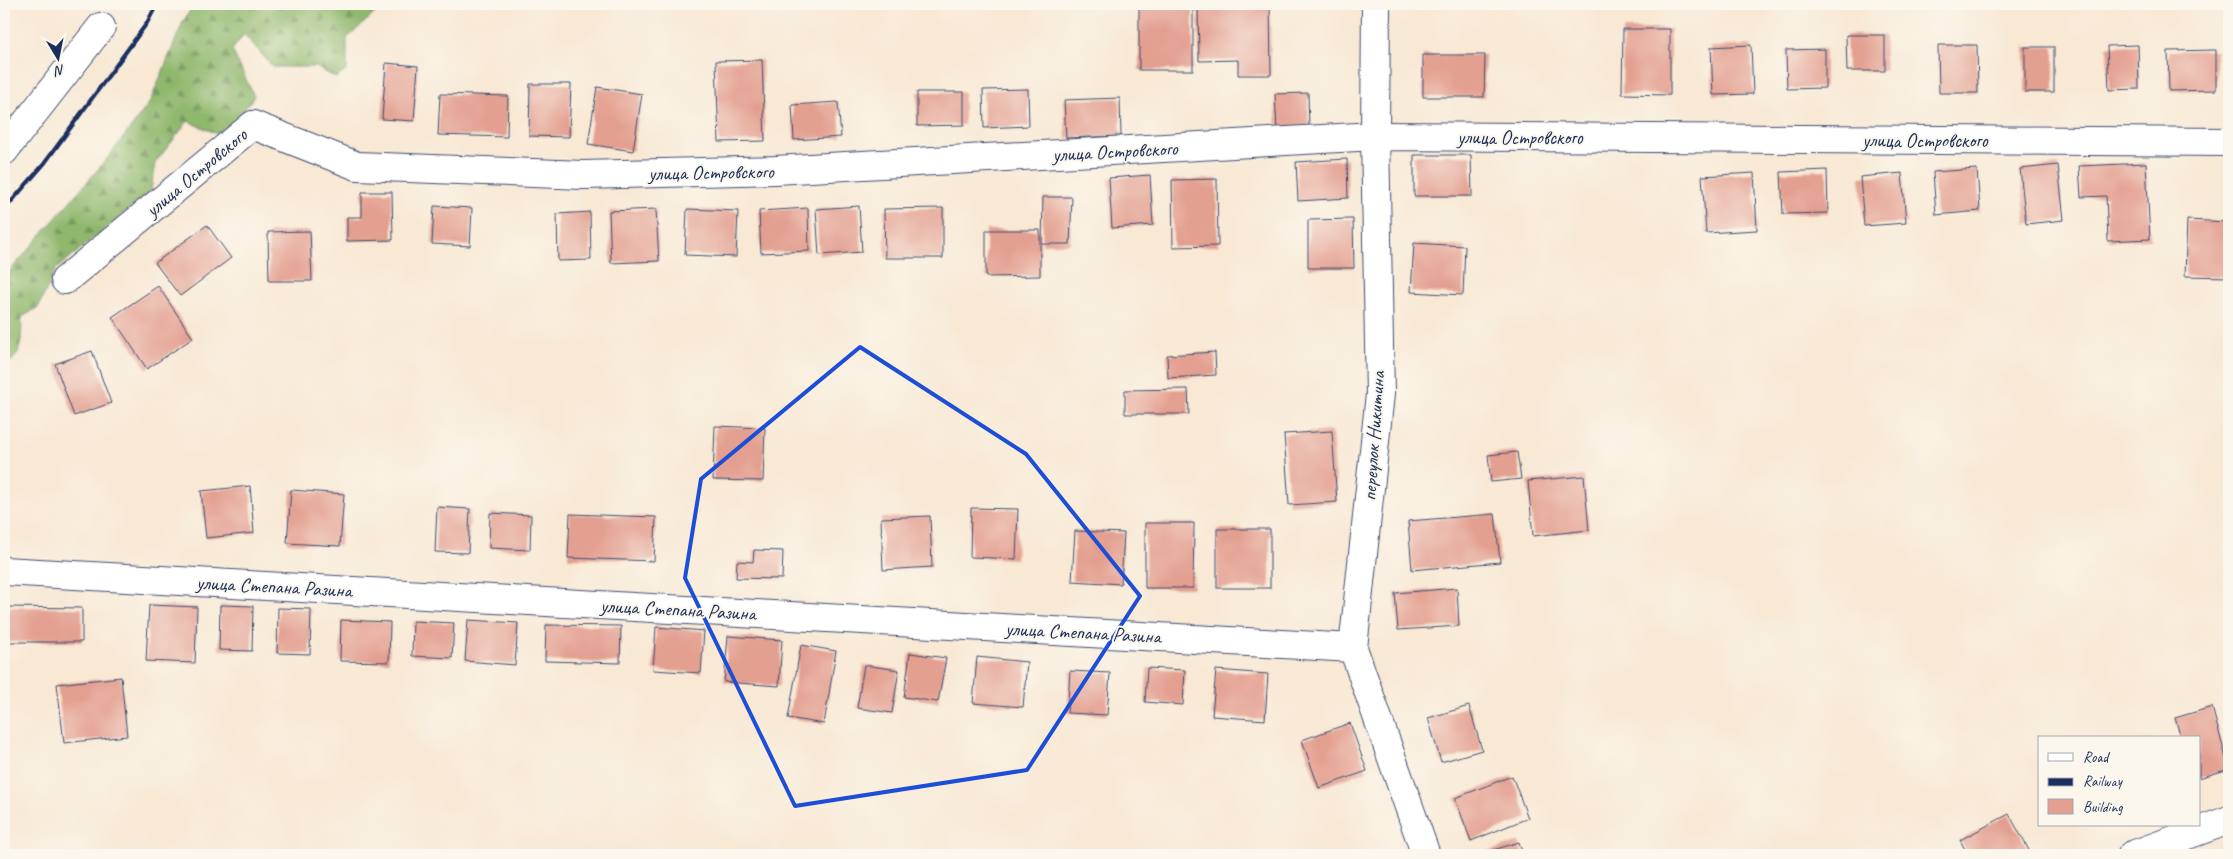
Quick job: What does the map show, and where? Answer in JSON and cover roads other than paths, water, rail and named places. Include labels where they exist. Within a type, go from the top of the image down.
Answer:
[{"type":"street","name":"переулок Никитина","points":[[1376,4],[1375,136],[1380,394],[1353,648],[1426,855]]},
{"type":"street","points":[[4,151],[101,27]]},
{"type":"street","name":"улица Островского","points":[[65,280],[253,125],[357,166],[583,174],[775,170],[1375,136],[2229,142]]},
{"type":"street","name":"улица Степана Разина","points":[[4,571],[1353,648]]},
{"type":"street","points":[[2132,855],[2229,820]]},
{"type":"railway","points":[[4,210],[44,164],[147,23],[157,4]]}]
